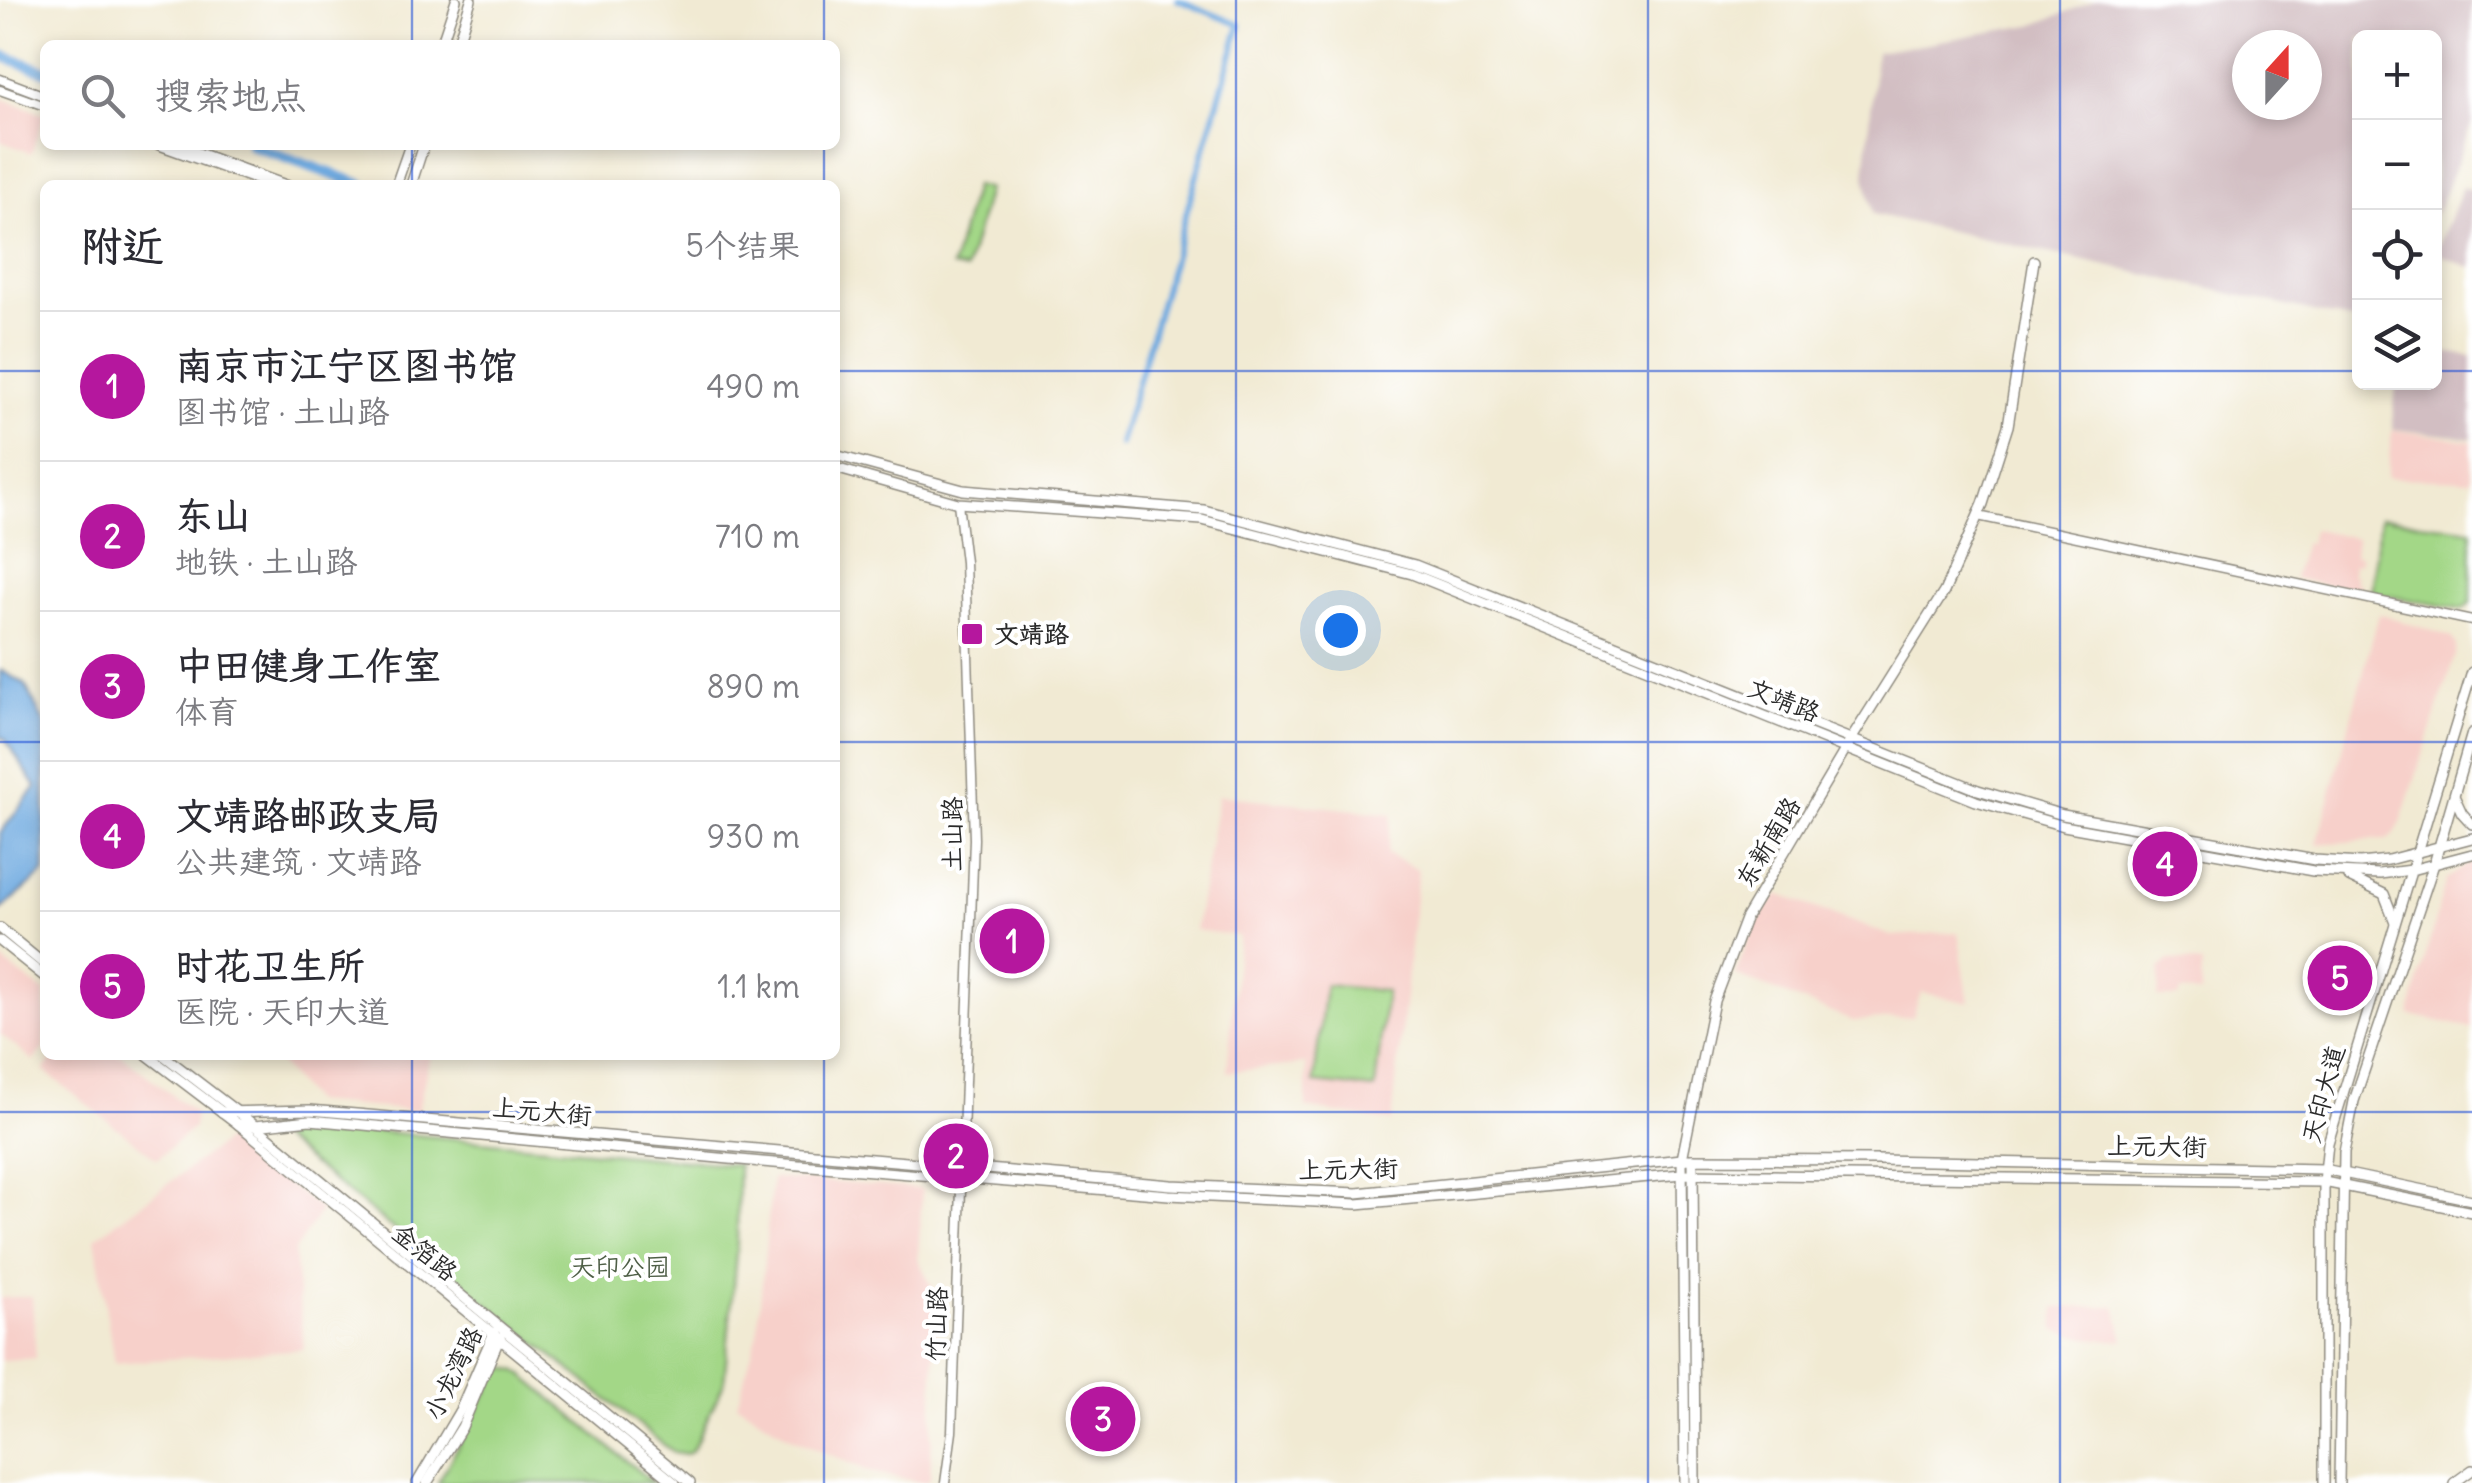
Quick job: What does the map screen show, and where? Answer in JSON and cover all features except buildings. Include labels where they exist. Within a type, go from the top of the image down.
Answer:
[{"type":"main road","points":[[444,40],[456,0]]},
{"type":"main road","points":[[459,40],[471,0]]},
{"type":"main road","points":[[398,180],[408,150]]},
{"type":"main road","points":[[412,180],[422,150]]},
{"type":"main road","name":"东新南路","points":[[1685,1483],[1688,1159],[1714,1000],[1745,919],[1944,592],[1978,516],[2008,426],[2034,262]]},
{"type":"main road","name":"文靖路","points":[[840,456],[963,490],[1204,510],[1414,566],[1851,743],[1976,800],[2048,822],[2337,873],[2412,870],[2472,854]]},
{"type":"main road","name":"文靖路","points":[[840,469],[958,504],[1202,520],[1412,574],[1978,790],[2063,814],[2316,860],[2360,862],[2472,838]]},
{"type":"main road","name":"天印大道","points":[[2324,1483],[2324,1169],[2340,1098],[2472,672]]},
{"type":"main road","name":"天印大道","points":[[2339,1483],[2341,1184],[2354,1102],[2434,864],[2472,733]]},
{"type":"main road","points":[[2454,793],[2462,814],[2472,824]]},
{"type":"main road","points":[[2337,873],[2384,894],[2396,924]]},
{"type":"main road","points":[[0,928],[5,942],[40,973]]},
{"type":"main road","points":[[5,942],[40,962]]},
{"type":"main road","name":"金箔路","points":[[154,1060],[690,1483]]},
{"type":"main road","name":"金箔路","points":[[170,1060],[255,1126],[675,1483]]},
{"type":"main road","name":"上元大街","points":[[222,1112],[310,1110],[1171,1185],[1357,1193],[1688,1159],[2324,1169],[2472,1200]]},
{"type":"main road","name":"上元大街","points":[[238,1124],[310,1120],[1169,1195],[1357,1204],[1688,1174],[2324,1182],[2472,1212]]},
{"type":"main road","name":"东新南路","points":[[1688,1174],[1695,1483]]},
{"type":"main road","name":"小龙湾路","points":[[417,1483],[460,1410],[497,1333]]},
{"type":"main road","name":"小龙湾路","points":[[427,1483],[462,1427],[497,1333]]},
{"type":"main road","points":[[2454,1483],[2472,1470]]},
{"type":"street","points":[[0,80],[40,94]]},
{"type":"street","points":[[0,90],[40,104]]},
{"type":"street","points":[[172,150],[256,180]]},
{"type":"street","points":[[192,150],[273,180]]},
{"type":"street","name":"土山路","points":[[958,504],[965,562],[974,840],[960,1166]]},
{"type":"street","points":[[1978,516],[2472,621]]},
{"type":"street","name":"竹山路","points":[[945,1483],[952,1432],[960,1166]]},
{"type":"shaded area","points":[[2096,0],[2472,0],[2472,123],[2442,199],[2442,30],[2352,30],[2352,320],[1873,214],[1865,176],[1876,52],[2037,24]]},
{"type":"shaded area","points":[[0,98],[40,112],[40,128],[31,153],[0,141]]},
{"type":"shaded area","points":[[2462,187],[2472,190],[2472,268],[2442,256],[2442,238]]},
{"type":"shaded area","points":[[2442,352],[2472,356],[2472,438],[2392,429],[2395,390],[2442,390]]},
{"type":"shaded area","points":[[2392,430],[2472,441],[2471,480],[2387,478]]},
{"type":"shaded area","points":[[2312,529],[2356,538],[2354,555],[2360,556],[2359,564],[2353,564],[2352,575],[2360,583],[2359,592],[2293,578]]},
{"type":"shaded area","points":[[2379,614],[2451,637],[2456,645],[2455,655],[2395,833],[2387,839],[2317,844]]},
{"type":"shaded area","points":[[1218,795],[1392,814],[1387,854],[1418,870],[1392,1122],[1306,1108],[1306,1064],[1227,1072],[1239,936],[1195,930]]},
{"type":"shaded area","points":[[2472,862],[2472,1028],[2410,1015],[2446,879]]},
{"type":"shaded area","points":[[1778,894],[1891,936],[1958,932],[1969,1003],[1921,992],[1913,1017],[1852,1021],[1735,975],[1755,924]]},
{"type":"shaded area","points":[[0,959],[40,989],[40,1052],[33,1061],[0,1034]]},
{"type":"shaded area","points":[[2169,960],[2202,964],[2201,994],[2180,992],[2178,998],[2158,998],[2160,970]]},
{"type":"shaded area","points":[[53,1060],[127,1060],[195,1113],[193,1128],[157,1159],[44,1071]]},
{"type":"shaded area","points":[[276,1060],[429,1060],[418,1111],[312,1102]]},
{"type":"shaded area","points":[[228,1139],[321,1210],[294,1251],[304,1349],[114,1363],[95,1238]]},
{"type":"shaded area","points":[[772,1178],[922,1189],[918,1259],[937,1297],[930,1479],[924,1483],[871,1472],[792,1438],[737,1404],[757,1335]]},
{"type":"shaded area","points":[[32,1296],[36,1358],[0,1361],[0,1298]]},
{"type":"shaded area","points":[[2116,1306],[2124,1341],[2055,1330],[2055,1308]]},
{"type":"green space","points":[[974,186],[988,189],[966,270],[952,267]]},
{"type":"green space","points":[[2380,517],[2472,530],[2471,603],[2463,609],[2371,593]]},
{"type":"green space","points":[[1325,985],[1386,991],[1375,1089],[1314,1083]]},
{"type":"green space","name":"天印公园","points":[[310,1125],[738,1165],[737,1243],[724,1383],[692,1451],[673,1452],[269,1130]]},
{"type":"green space","points":[[503,1367],[518,1371],[653,1483],[438,1483]]},
{"type":"water","points":[[0,670],[25,684],[40,715],[40,876],[0,911],[0,833],[36,787],[0,737]]},
{"type":"waterway","points":[[1120,444],[1240,25],[1178,0]]},
{"type":"waterway","points":[[0,55],[40,69]]},
{"type":"waterway","points":[[265,150],[348,180]]},
{"type":"place","name":"文靖路","points":[[972,634]]},
{"type":"place","name":"文靖路邮政支局","points":[[2165,864]]},
{"type":"place","name":"南京市江宁区图书馆","points":[[1012,941]]},
{"type":"place","name":"时花卫生所","points":[[2340,978]]},
{"type":"place","name":"东山","points":[[956,1156]]},
{"type":"place","name":"中田健身工作室","points":[[1103,1419]]}]
